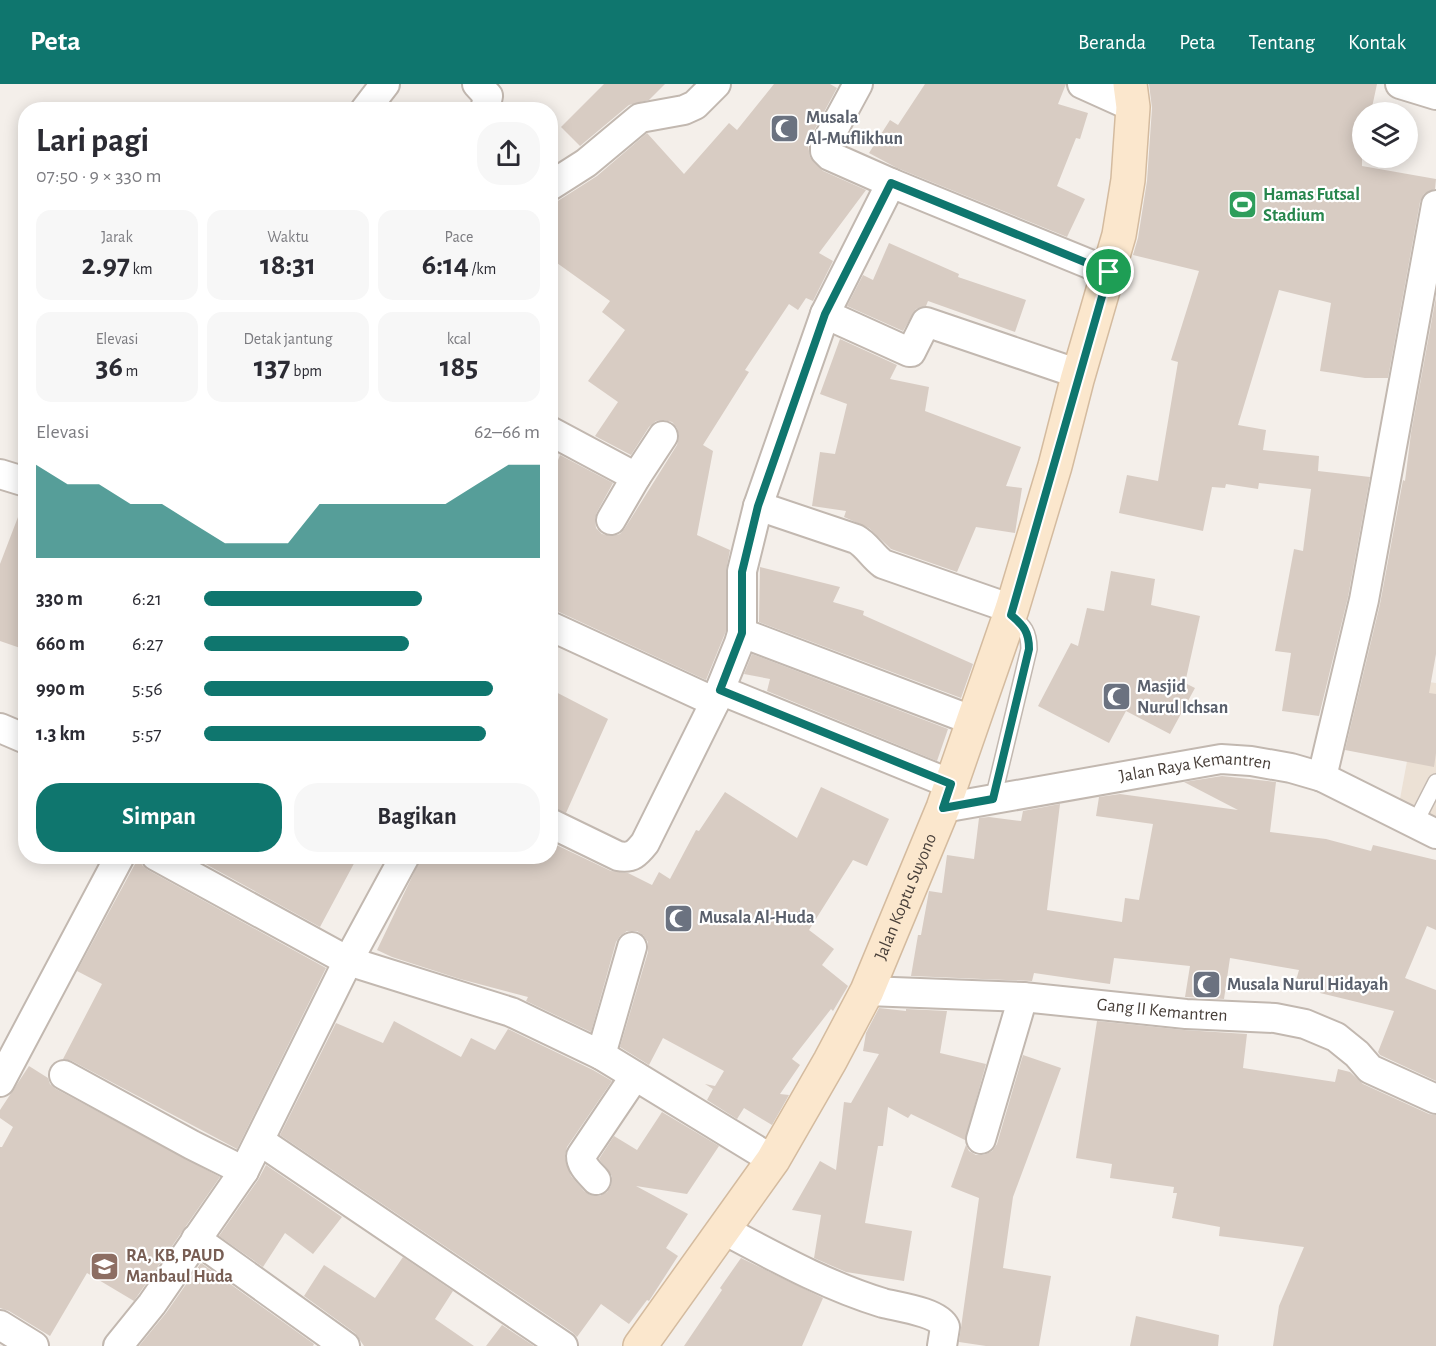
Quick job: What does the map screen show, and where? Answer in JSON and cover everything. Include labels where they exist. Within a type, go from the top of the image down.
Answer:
[{"type":"main road","name":"Jalan Koptu Suyono","points":[[640,1346],[773,1160],[830,1061],[867,991],[947,796],[1012,612],[1119,235],[1128,180],[1132,96]]},
{"type":"street","points":[[371,102],[385,84]]},
{"type":"street","points":[[477,84],[488,96],[487,102]]},
{"type":"street","points":[[558,181],[586,163],[640,118],[684,110],[695,105],[716,84]]},
{"type":"street","points":[[858,84],[825,145],[825,151],[830,156],[1109,272]]},
{"type":"street","points":[[1082,84],[1132,96]]},
{"type":"street","points":[[1400,84],[1436,95]]},
{"type":"street","points":[[558,827],[626,858],[636,855],[645,843],[718,696],[742,633],[742,572],[758,506],[825,314],[891,183]]},
{"type":"street","points":[[1322,777],[1364,600],[1436,205]]},
{"type":"street","points":[[825,314],[909,352],[924,324],[930,323],[1079,374]]},
{"type":"street","points":[[558,435],[636,477]]},
{"type":"street","points":[[611,520],[663,436]]},
{"type":"street","points":[[0,474],[18,480]]},
{"type":"street","points":[[758,506],[856,539],[863,543],[873,557],[883,564],[1012,612]]},
{"type":"street","points":[[558,629],[947,796]]},
{"type":"street","points":[[742,633],[974,720]]},
{"type":"street","points":[[0,728],[18,736]]},
{"type":"street","name":"Jalan Raya Kemantren","points":[[947,796],[993,799],[1221,759],[1251,760],[1322,777],[1425,829]]},
{"type":"street","points":[[0,1082],[116,864]]},
{"type":"street","points":[[171,864],[348,961],[511,1012],[601,1055],[773,1160]]},
{"type":"street","points":[[118,1346],[153,1305],[244,1171],[348,961],[401,864]]},
{"type":"street","points":[[601,1055],[632,947]]},
{"type":"street","name":"Gang II Kemantren","points":[[867,991],[1023,997],[1186,1014],[1275,1018],[1305,1024],[1336,1037],[1357,1054],[1370,1070],[1436,1099]]},
{"type":"street","points":[[981,1139],[1023,997]]},
{"type":"street","points":[[64,1075],[192,1146],[244,1171]]},
{"type":"street","points":[[596,1180],[581,1160],[581,1156],[634,1076]]},
{"type":"street","points":[[260,1141],[562,1346]]},
{"type":"street","points":[[724,1230],[801,1270],[872,1300],[937,1318],[945,1328],[942,1346]]},
{"type":"street","points":[[196,1239],[345,1346]]},
{"type":"street","points":[[0,1325],[34,1346]]},
{"type":"lane","points":[[993,799],[1029,649],[1029,636],[1012,612]]},
{"type":"lane","points":[[1425,829],[1436,782]]},
{"type":"shaded area","points":[[1422,681],[1436,683],[1436,823],[1399,804]]},
{"type":"building","points":[[604,84],[665,84],[649,100],[629,105],[580,146],[561,127]]},
{"type":"building","points":[[774,84],[830,84],[837,88],[810,138],[808,145],[810,157],[823,171],[866,190],[819,253],[833,261],[813,301],[806,298],[798,310],[789,304],[745,370],[749,372],[703,445],[713,451],[697,535],[730,550],[726,571],[726,631],[706,680],[558,611],[558,460],[560,455],[613,483],[595,519],[596,528],[602,534],[612,536],[620,534],[625,528],[677,445],[679,436],[672,422],[656,421],[649,427],[631,455],[595,436],[618,402],[588,381],[625,330],[602,312],[610,301],[558,264],[558,201],[597,176],[647,133],[684,174],[729,123],[737,130]]},
{"type":"building","points":[[925,84],[1066,84],[1058,104],[1088,113],[1080,139],[1076,138],[1057,186],[1085,199],[1067,237],[897,168],[869,153],[890,120],[898,125]]},
{"type":"building","points":[[1149,84],[1377,84],[1373,102],[1352,102],[1352,168],[1373,168],[1436,179],[1435,189],[1424,194],[1420,202],[1388,378],[1365,378],[1320,371],[1331,303],[1279,290],[1238,425],[1266,430],[1263,450],[1319,456],[1318,471],[1370,477],[1348,597],[1319,716],[1282,711],[1291,653],[1275,651],[1294,549],[1303,551],[1311,489],[1259,483],[1258,489],[1226,484],[1225,488],[1212,487],[1203,531],[1119,513],[1127,475],[1158,481],[1178,362],[1171,360],[1199,271],[1133,255],[1147,181],[1152,108]]},
{"type":"building","points":[[889,243],[959,274],[958,277],[1026,300],[1015,332],[928,301],[926,306],[916,309],[903,331],[847,306],[863,275],[873,280]]},
{"type":"building","points":[[1436,297],[1436,654],[1429,693],[1436,694],[1434,767],[1345,750],[1380,604],[1403,480],[1405,481],[1411,433]]},
{"type":"building","points":[[840,339],[897,365],[890,379],[929,387],[925,411],[1021,447],[1006,486],[1022,488],[1015,533],[976,527],[957,572],[891,549],[869,528],[844,517],[846,511],[812,506],[820,452],[835,454],[847,404],[820,394]]},
{"type":"building","points":[[18,517],[18,647],[0,641],[0,564]]},
{"type":"building","points":[[760,567],[840,587],[833,602],[864,611],[863,615],[973,664],[961,698],[759,622]]},
{"type":"building","points":[[1111,571],[1155,579],[1151,605],[1200,616],[1185,683],[1195,688],[1170,734],[1126,711],[1109,743],[1038,706],[1071,643],[1078,646],[1087,608],[1104,611]]},
{"type":"building","points":[[752,654],[948,729],[937,761],[767,691],[770,679],[744,674]]},
{"type":"building","points":[[558,693],[608,719],[566,813],[558,810]]},
{"type":"building","points":[[1222,776],[1276,782],[1270,832],[1326,839],[1371,851],[1373,845],[1436,860],[1436,930],[1427,926],[1405,978],[1436,990],[1436,1081],[1378,1052],[1394,1011],[1320,993],[1321,991],[1295,984],[1299,970],[1230,958],[1224,999],[1185,997],[1190,966],[1114,958],[1110,984],[1034,973],[1032,981],[911,976],[929,891],[942,893],[947,855],[974,859],[979,818],[1021,821],[1023,811],[1060,804],[1047,910],[1122,922],[1125,898],[1139,900],[1153,824],[1096,816],[1099,797],[1120,794],[1238,810],[1184,782]]},
{"type":"building","points":[[821,787],[889,819],[867,866],[853,860],[809,930],[834,949],[822,965],[848,986],[833,1011],[831,1009],[792,1059],[800,1065],[780,1094],[789,1095],[772,1125],[744,1108],[737,1119],[707,1100],[713,1089],[705,1084],[715,1086],[724,1071],[663,1038],[649,1065],[620,1047],[648,952],[648,942],[637,931],[627,931],[616,942],[591,1032],[526,1001],[528,997],[460,979],[377,950],[418,864],[558,864],[558,846],[611,871],[628,873],[652,885],[659,872],[670,879],[696,830],[699,831],[725,792],[797,838]]},
{"type":"building","points":[[135,864],[142,864],[148,870],[326,968],[237,1149],[72,1061],[63,1059],[102,984],[77,971]]},
{"type":"building","points":[[206,864],[354,864],[320,927]]},
{"type":"building","points":[[879,1008],[906,1011],[906,1009],[947,1011],[940,1053],[986,1064],[965,1140],[911,1114],[908,1118],[888,1107],[883,1146],[878,1146],[865,1223],[912,1231],[904,1281],[846,1272],[814,1258],[821,1215],[792,1210],[820,1161],[836,1170],[844,1102],[851,1103],[879,1054],[863,1051],[866,1033]]},
{"type":"building","points":[[394,1021],[461,1057],[471,1038],[495,1050],[508,1029],[612,1081],[567,1147],[565,1157],[571,1176],[590,1195],[600,1196],[611,1186],[612,1176],[599,1159],[614,1136],[637,1150],[662,1112],[719,1146],[687,1194],[636,1186],[688,1214],[666,1248],[678,1256],[649,1301],[647,1300],[629,1324],[601,1304],[577,1337],[280,1135],[336,1023],[383,1043]]},
{"type":"building","points":[[1097,1021],[1247,1034],[1243,1068],[1335,1082],[1338,1069],[1350,1072],[1363,1084],[1429,1114],[1436,1115],[1436,1346],[1273,1346],[1279,1306],[1304,1247],[1219,1236],[1220,1227],[1172,1218],[1177,1193],[1173,1193],[1174,1187],[1110,1178],[1112,1164],[1076,1158]]},
{"type":"building","points":[[1023,1055],[1061,1068],[1013,1197],[1003,1268],[1051,1276],[1039,1346],[986,1346],[959,1342],[979,1198],[951,1187],[966,1145],[969,1151],[976,1155],[984,1155],[992,1151],[997,1144]]},
{"type":"building","points":[[29,1066],[48,1078],[50,1084],[56,1089],[220,1177],[134,1301],[87,1273],[50,1336],[0,1308],[0,1147],[13,1127],[0,1118],[0,1110]]},
{"type":"building","points":[[266,1165],[342,1217],[313,1254],[285,1233],[263,1267],[219,1236]]},
{"type":"building","points":[[403,1257],[453,1291],[435,1319],[474,1346],[364,1346],[355,1333],[304,1296],[324,1265],[375,1298]]},
{"type":"building","points":[[741,1258],[823,1298],[802,1346],[684,1346]]},
{"type":"building","points":[[201,1263],[314,1344],[313,1346],[139,1346],[166,1313]]},
{"type":"building","points":[[1136,1316],[1219,1335],[1218,1346],[1130,1346]]},
{"type":"building","points":[[502,1325],[534,1346],[486,1346]]},
{"type":"place","name":"Musala Al-Muflikhun","points":[[785,128]]},
{"type":"place","name":"Hamas Futsal Stadium","points":[[1242,205]]},
{"type":"place","name":"Masjid Nurul Ichsan","points":[[1116,697]]},
{"type":"place","name":"Musala Al-Huda","points":[[678,918]]},
{"type":"place","name":"Musala Nurul Hidayah","points":[[1206,985]]},
{"type":"place","name":"RA, KB, PAUD Manbaul Huda","points":[[105,1266]]},
{"type":"route","points":[[891,183],[1109,272],[1011,615],[1023,625],[1029,636],[1029,649],[993,799],[943,808],[951,784],[720,690],[742,633],[742,572],[758,506],[783,431],[812,357],[825,314],[891,183]]}]
